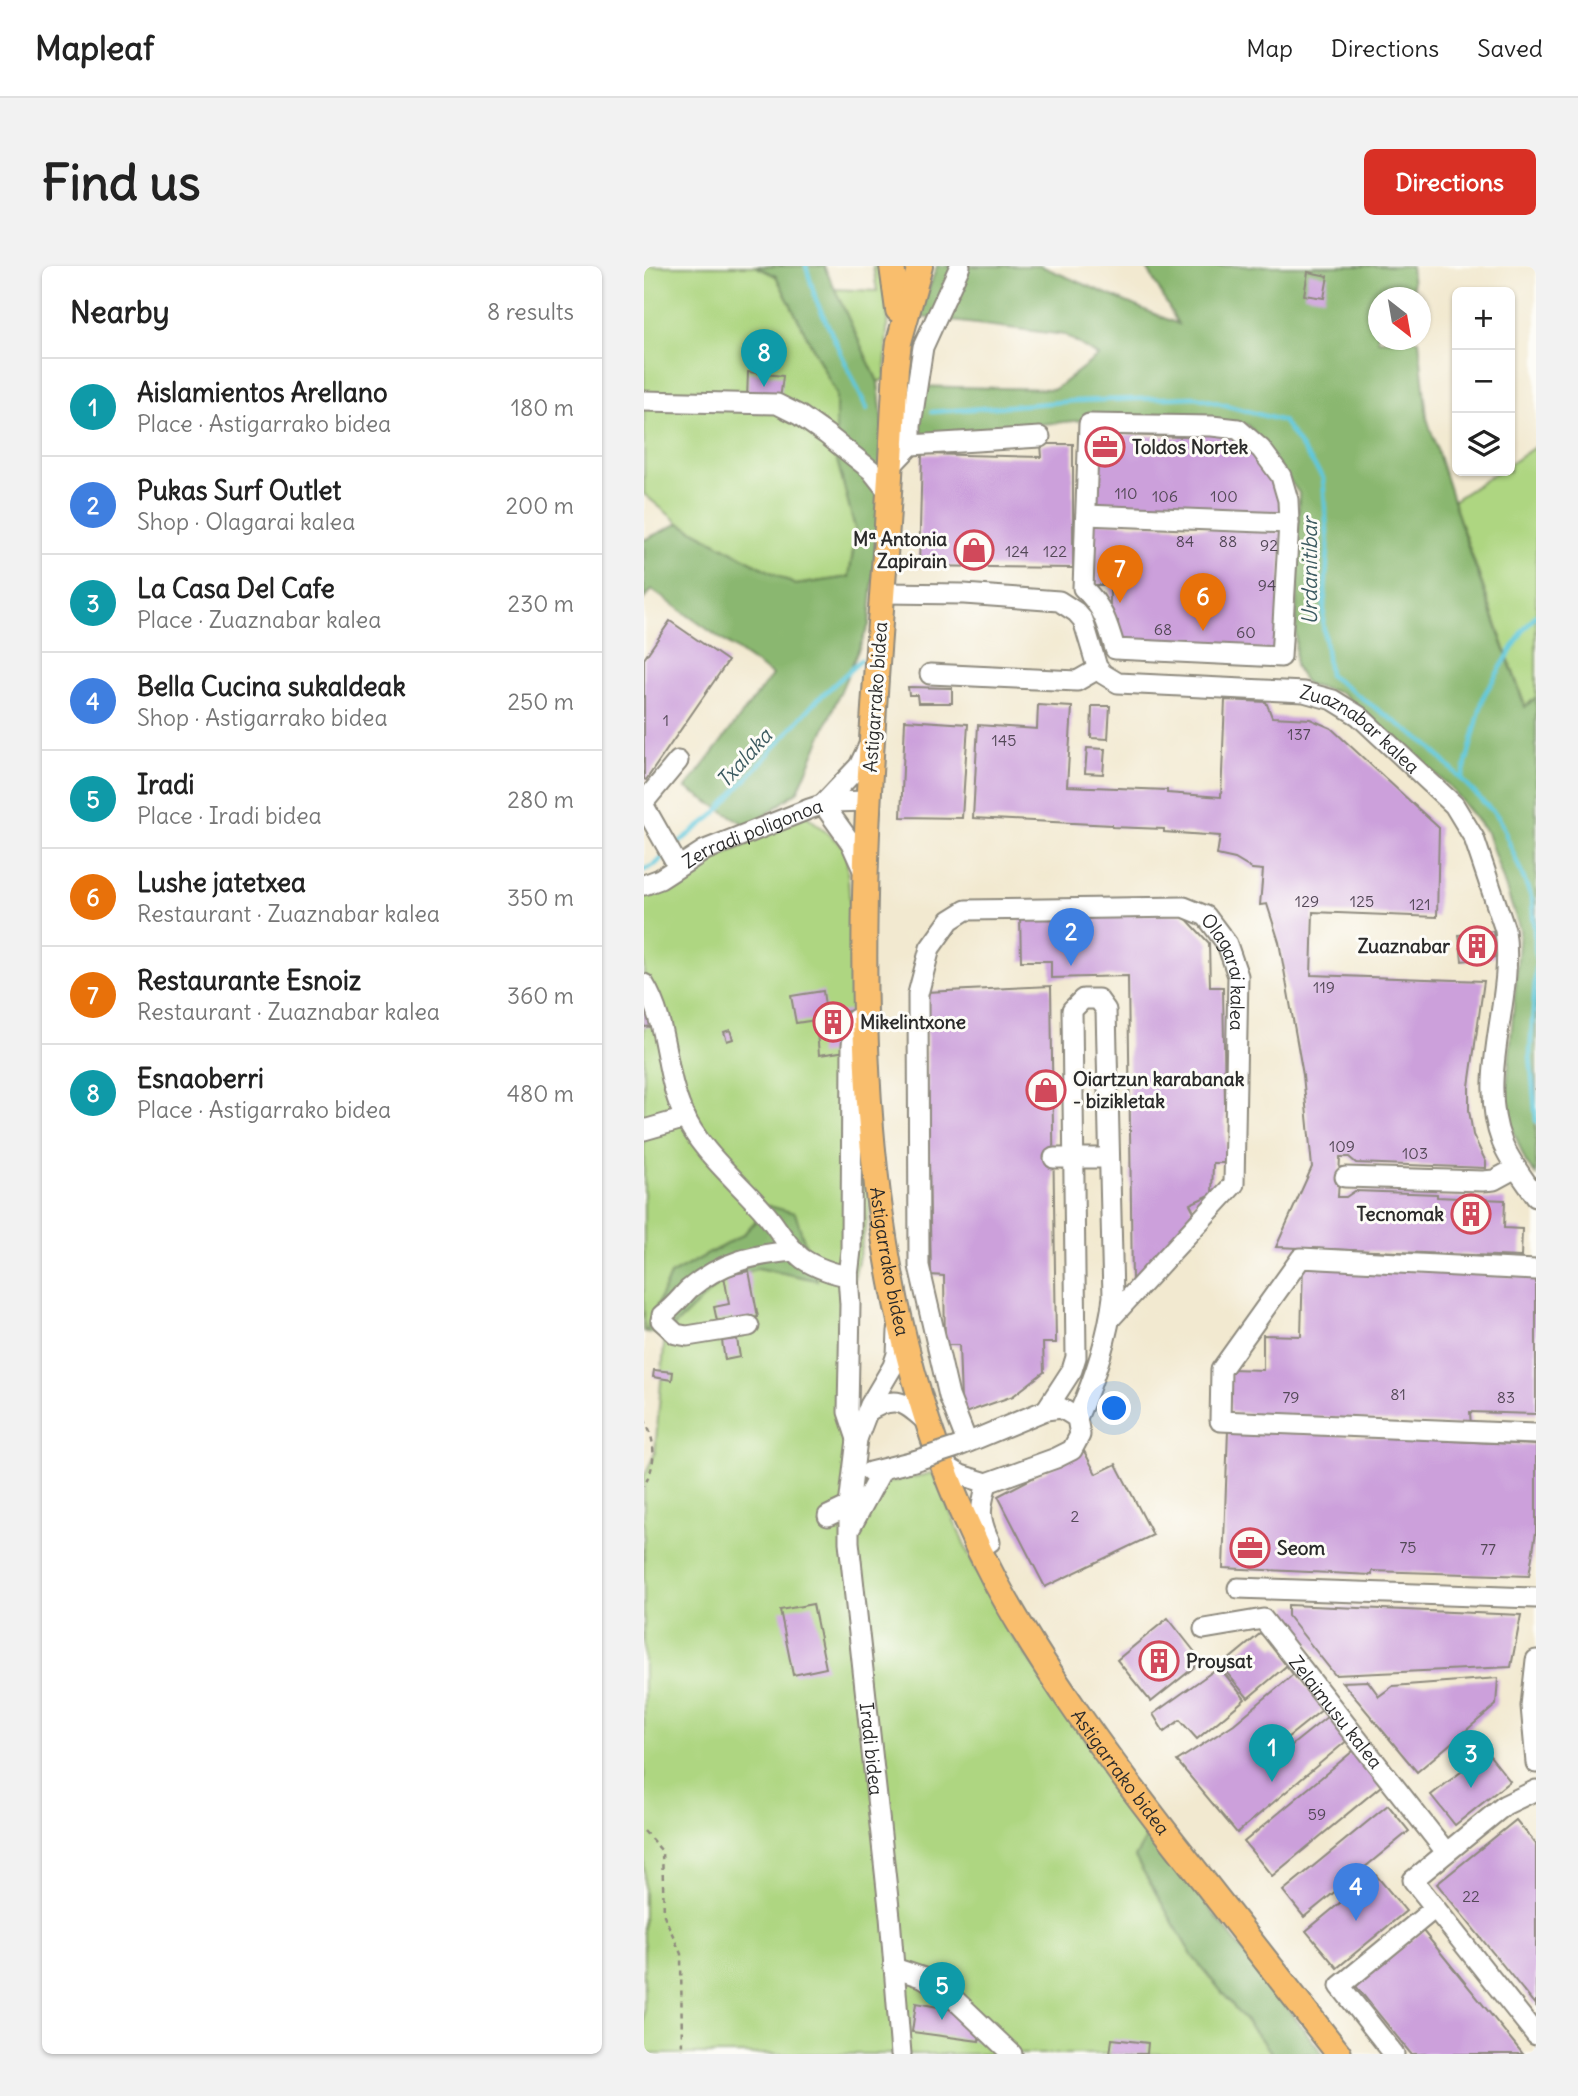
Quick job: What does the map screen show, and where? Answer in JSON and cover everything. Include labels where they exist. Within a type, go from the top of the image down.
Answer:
[{"type":"main road","points":[[892,266],[903,307]]},
{"type":"main road","name":"Astigarrako bidea","points":[[903,307],[900,285],[906,266]]},
{"type":"main road","points":[[903,307],[913,266]]},
{"type":"main road","name":"Astigarrako bidea","points":[[920,266],[903,307],[897,334],[908,368],[890,467],[864,872],[865,1016],[874,1166],[899,1316],[930,1425],[956,1451],[971,1533],[1009,1606],[1063,1695],[1096,1741],[1339,2054]]},
{"type":"street","points":[[890,467],[911,435],[908,368],[923,347],[960,266]]},
{"type":"street","points":[[644,401],[777,404],[799,415],[826,434],[871,470],[889,493]]},
{"type":"street","points":[[1089,424],[1212,426],[1238,429],[1261,449],[1281,475],[1288,500],[1289,523],[1281,657],[1115,649],[1098,601],[1083,588],[1089,424]]},
{"type":"street","points":[[911,435],[1040,437]]},
{"type":"street","points":[[1086,515],[1289,523]]},
{"type":"street","points":[[883,593],[1059,601],[1076,612],[1087,629],[1096,664],[1077,681],[930,674]]},
{"type":"street","points":[[1193,682],[1194,654]]},
{"type":"street","name":"Zuaznabar kalea","points":[[1096,664],[1103,674],[1118,683],[1193,682],[1304,692],[1333,700],[1359,716],[1462,815],[1474,838],[1505,930],[1507,945],[1507,973],[1493,1084],[1498,1128],[1516,1168],[1536,1196]]},
{"type":"street","points":[[864,872],[851,843],[823,804],[859,766],[872,739]]},
{"type":"street","points":[[671,854],[644,804],[678,761]]},
{"type":"street","name":"Zerradi poligonoa","points":[[644,885],[660,879],[671,854],[705,850],[823,804],[851,800],[868,801]]},
{"type":"street","name":"Olagarai kalea","points":[[956,1451],[949,1396],[919,1266],[924,1172],[918,994],[930,948],[950,920],[966,910],[1184,907],[1206,916],[1227,944],[1238,976],[1234,1184],[1109,1325]]},
{"type":"street","points":[[644,984],[661,1023],[673,1082],[686,1118],[715,1159],[765,1213],[795,1251],[804,1259],[848,1276]]},
{"type":"street","name":"Olagarai kalea","points":[[987,1483],[1072,1450],[1080,1435],[1077,1418],[1087,1397],[1109,1325],[1113,1297],[1107,1010],[1098,999],[1083,999],[1072,1010],[1076,1357],[1072,1370],[1046,1410]]},
{"type":"street","points":[[857,1439],[848,1412],[852,1045],[856,1019],[865,1016]]},
{"type":"street","points":[[644,1130],[686,1118]]},
{"type":"street","points":[[1054,1158],[1109,1158]]},
{"type":"street","points":[[1345,1177],[1483,1181],[1494,1180],[1516,1168]]},
{"type":"street","points":[[749,1326],[687,1336],[676,1334],[661,1320],[662,1315],[689,1290],[726,1265],[767,1253],[795,1251]]},
{"type":"street","points":[[1536,1270],[1301,1258],[1220,1370],[1220,1421],[1536,1434]]},
{"type":"street","points":[[857,1439],[867,1412],[893,1366],[897,1354],[899,1316]]},
{"type":"street","points":[[1077,1328],[1091,1337],[1109,1325]]},
{"type":"street","points":[[867,1412],[879,1404],[897,1401],[909,1406],[930,1425]]},
{"type":"street","points":[[852,1473],[882,1470],[956,1451],[1046,1410],[1061,1408],[1077,1418]]},
{"type":"street","name":"Iradi bidea","points":[[857,1439],[849,1506],[852,1581],[901,2054]]},
{"type":"street","points":[[956,1451],[961,1475],[987,1483],[980,1510],[981,1523],[1005,1576],[1009,1606]]},
{"type":"street","points":[[849,1530],[882,1470]]},
{"type":"street","points":[[828,1516],[849,1506]]},
{"type":"street","points":[[1238,1588],[1536,1598]]},
{"type":"street","name":"Zelaimusu kalea","points":[[1204,1629],[1263,1619],[1447,1852]]},
{"type":"street","points":[[1536,1660],[1531,1706],[1536,1763]]},
{"type":"street","points":[[1536,1790],[1505,1805],[1413,1880],[1536,2035]]},
{"type":"street","points":[[1394,2054],[1340,1986],[1435,1908]]},
{"type":"street","points":[[894,1968],[924,1978],[951,1996],[1012,2054]]},
{"type":"path","points":[[644,1419],[655,1453],[650,1476],[644,1486]]},
{"type":"path","points":[[644,1830],[662,1851],[664,1915],[681,1954],[682,2054]]},
{"type":"green space","points":[[644,266],[755,266],[776,276],[836,393],[836,456],[856,532],[849,577],[795,585],[679,523],[644,494]]},
{"type":"green space","points":[[755,266],[824,266],[878,382],[885,445],[869,625],[798,791],[749,827],[686,788],[772,675],[652,590],[644,599],[644,540],[679,523],[795,585],[849,577],[856,532],[836,456],[836,393],[776,276]]},
{"type":"green space","points":[[873,266],[886,266],[889,278],[885,379],[878,382],[834,289],[877,291]]},
{"type":"green space","points":[[937,266],[1041,266],[1178,324],[1146,266],[1411,266],[1413,287],[1368,287],[1368,350],[1420,350],[1427,418],[1465,538],[1525,707],[1536,697],[1536,1175],[1526,1163],[1505,1109],[1520,930],[1487,833],[1450,787],[1342,693],[1307,685],[1295,666],[1299,493],[1248,425],[1096,419],[903,437],[908,386],[1055,389],[1098,356],[1065,335],[919,317]]},
{"type":"green space","points":[[1536,446],[1536,697],[1526,708],[1453,501],[1491,476],[1515,476],[1515,461]]},
{"type":"green space","points":[[806,815],[846,849],[871,1203],[852,1287],[844,1492],[933,1473],[973,1564],[1005,1627],[1150,1832],[1135,1857],[1193,1957],[1273,2054],[644,2054],[644,1477],[655,1453],[665,1335],[720,1282],[758,1268],[816,1280],[769,1206],[743,1235],[670,1275],[646,1332],[644,1331],[644,894]]},
{"type":"green space","points":[[769,1206],[795,1213],[817,1280],[758,1268],[720,1282],[665,1335],[646,1332],[670,1275],[743,1235]]},
{"type":"green space","points":[[1150,1832],[1323,2054],[1273,2054],[1193,1957],[1135,1857]]},
{"type":"building","points":[[1308,272],[1328,276],[1324,298],[1304,295]]},
{"type":"building","points":[[748,372],[783,376],[780,400],[747,399]]},
{"type":"building","points":[[1180,429],[1217,431],[1240,439],[1275,478],[1286,514],[1094,508],[1096,434],[1180,437]]},
{"type":"building","points":[[1041,444],[1073,444],[1073,568],[919,566],[922,454],[1042,457]]},
{"type":"building","points":[[1093,522],[1283,532],[1277,651],[1119,643],[1118,621],[1110,620],[1110,585],[1091,585]]},
{"type":"building","points":[[670,621],[728,661],[646,780],[644,659]]},
{"type":"building","points":[[908,687],[952,688],[952,703],[918,703],[917,695],[909,695]]},
{"type":"building","points":[[1225,700],[1266,702],[1272,717],[1310,719],[1331,728],[1439,828],[1437,917],[1313,912],[1311,975],[1484,981],[1469,1086],[1469,1110],[1473,1135],[1486,1162],[1486,1168],[1356,1163],[1349,1157],[1340,1157],[1338,1197],[1346,1197],[1355,1191],[1505,1200],[1504,1228],[1522,1229],[1521,1257],[1276,1247],[1312,1167],[1303,1075],[1279,942],[1267,904],[1260,905],[1263,870],[1252,869],[1235,859],[1217,855],[1220,836],[1112,825],[973,818],[978,725],[1037,729],[1038,705],[1072,707],[1067,786],[1167,790],[1167,793],[1221,797]]},
{"type":"building","points":[[1092,706],[1110,706],[1108,739],[1091,738]]},
{"type":"building","points":[[905,720],[968,724],[962,818],[901,817]]},
{"type":"building","points":[[1087,748],[1105,749],[1103,774],[1085,773]]},
{"type":"building","points":[[1182,914],[1209,943],[1210,987],[1223,987],[1226,1163],[1213,1163],[1212,1194],[1190,1204],[1194,1212],[1132,1283],[1128,976],[1051,978],[1051,961],[1021,961],[1020,915]]},
{"type":"building","name":"Zuaznabar","points":[[1493,931],[1495,957],[1462,961],[1459,935]]},
{"type":"building","points":[[1051,986],[1056,1343],[1043,1343],[1044,1372],[1013,1396],[965,1413],[961,1401],[959,1345],[945,1345],[944,1276],[931,1275],[926,992]]},
{"type":"building","name":"Mikelintxone","points":[[823,991],[826,1013],[849,1011],[850,1038],[846,1051],[819,1055],[816,1020],[796,1023],[791,996]]},
{"type":"building","points":[[653,1007],[655,1026],[644,1027],[644,1008]]},
{"type":"building","points":[[730,1030],[733,1039],[727,1041],[724,1032]]},
{"type":"building","points":[[1303,1265],[1536,1277],[1536,1414],[1470,1412],[1471,1426],[1230,1412],[1230,1369],[1263,1370],[1263,1335],[1301,1336]]},
{"type":"building","points":[[749,1271],[758,1317],[733,1322],[732,1318],[717,1321],[714,1307],[729,1304],[724,1276]]},
{"type":"building","points":[[737,1339],[740,1357],[725,1360],[722,1341]]},
{"type":"building","points":[[654,1370],[673,1372],[672,1380],[653,1377]]},
{"type":"building","points":[[1228,1430],[1536,1445],[1536,1532],[1529,1576],[1372,1571],[1372,1575],[1223,1568]]},
{"type":"building","points":[[1084,1451],[1096,1474],[1116,1464],[1153,1535],[1045,1587],[998,1496]]},
{"type":"building","points":[[813,1604],[826,1668],[793,1675],[780,1610]]},
{"type":"building","points":[[1288,1605],[1521,1615],[1511,1667],[1335,1675],[1288,1616]]},
{"type":"building","name":"Proysat","points":[[1168,1618],[1202,1661],[1151,1702],[1117,1660]]},
{"type":"building","points":[[1261,1633],[1274,1648],[1278,1645],[1291,1662],[1248,1698],[1221,1666]]},
{"type":"building","points":[[1219,1667],[1245,1699],[1197,1739],[1180,1720],[1164,1732],[1153,1714]]},
{"type":"building","points":[[1295,1673],[1323,1709],[1272,1750],[1277,1757],[1328,1716],[1349,1739],[1237,1833],[1177,1761],[1234,1724]]},
{"type":"building","points":[[1498,1678],[1496,1705],[1417,1772],[1342,1682],[1368,1681],[1379,1696],[1393,1686]]},
{"type":"building","points":[[1359,1746],[1387,1781],[1272,1876],[1244,1842]]},
{"type":"building","points":[[1487,1752],[1510,1781],[1455,1825],[1431,1795]]},
{"type":"building","points":[[1388,1805],[1409,1831],[1304,1917],[1283,1891]]},
{"type":"building","points":[[1516,1820],[1536,1844],[1536,2006],[1437,1884]]},
{"type":"building","points":[[1375,1874],[1406,1911],[1337,1968],[1306,1931]]},
{"type":"building","points":[[1423,1931],[1523,2054],[1411,2054],[1355,1985]]},
{"type":"building","points":[[916,2003],[961,2011],[980,2030],[979,2041],[912,2032]]},
{"type":"building","points":[[1112,2039],[1148,2043],[1147,2054],[1110,2054]]},
{"type":"waterway","name":"Urdanitibar","points":[[806,266],[816,300],[867,409]]},
{"type":"waterway","name":"Urdanitibar","points":[[932,412],[1075,401],[1196,397],[1283,421],[1323,478],[1328,547],[1323,623],[1329,675],[1428,745],[1499,818],[1532,899],[1536,959]]},
{"type":"waterway","points":[[1462,779],[1484,695],[1523,631],[1536,615]]},
{"type":"waterway","name":"Txalaka","points":[[672,848],[714,815],[816,701],[861,660]]},
{"type":"waterway","name":"Txalaka","points":[[644,870],[656,864],[666,854]]},
{"type":"waterway","name":"Urdanitibar","points":[[1536,966],[1530,1055],[1536,1121]]},
{"type":"place","name":"Esnaoberri","points":[[764,387]]},
{"type":"place","name":"Toldos Nortek","points":[[1105,447]]},
{"type":"place","name":"Mª Antonia Zapirain","points":[[974,550]]},
{"type":"place","name":"Restaurante Esnoiz","points":[[1120,603]]},
{"type":"place","name":"Lushe jatetxea","points":[[1203,631]]},
{"type":"place","name":"Zuaznabar","points":[[1477,946]]},
{"type":"place","name":"Pukas Surf Outlet","points":[[1071,966]]},
{"type":"place","name":"Mikelintxone","points":[[833,1022]]},
{"type":"place","name":"Oiartzun karabanak - bizikletak","points":[[1046,1090]]},
{"type":"place","name":"Tecnomak","points":[[1471,1214]]},
{"type":"place","name":"Seom","points":[[1250,1548]]},
{"type":"place","name":"Proysat","points":[[1159,1661]]},
{"type":"place","name":"Aislamientos Arellano","points":[[1272,1782]]},
{"type":"place","name":"La Casa Del Cafe","points":[[1471,1788]]},
{"type":"place","name":"Bella Cucina sukaldeak","points":[[1356,1921]]},
{"type":"place","name":"Iradi","points":[[942,2020]]}]
